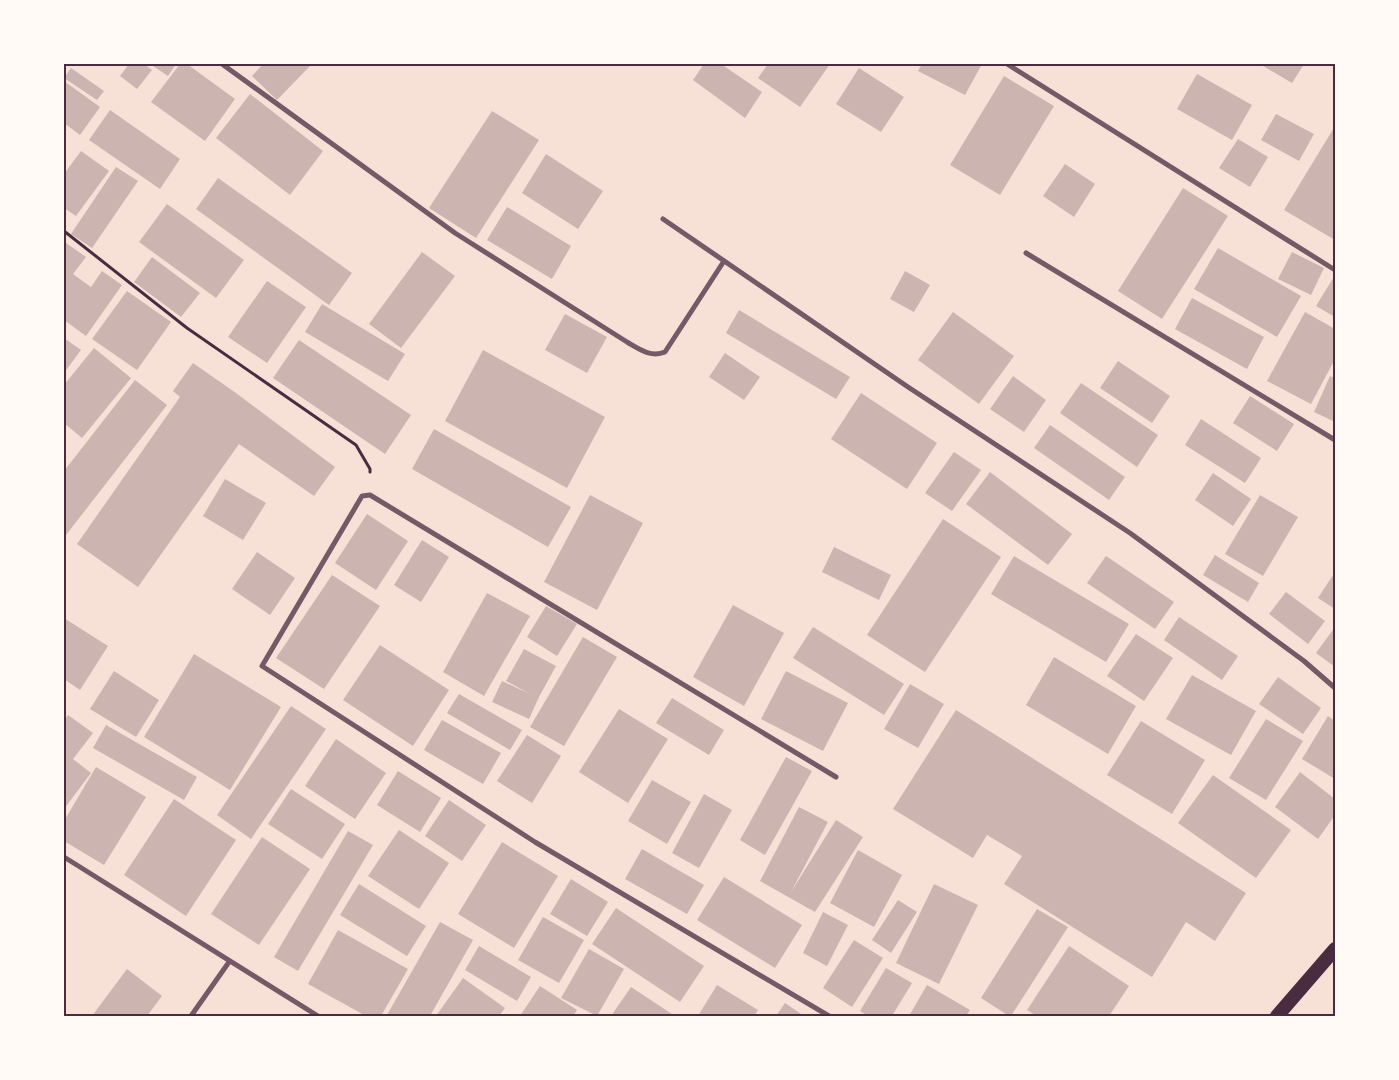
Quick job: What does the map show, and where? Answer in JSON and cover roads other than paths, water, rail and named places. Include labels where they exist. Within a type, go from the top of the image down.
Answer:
[{"type":"highway","points":[[1277,1016],[1335,949]]},
{"type":"street","points":[[222,64],[455,233],[619,337],[648,353],[660,354],[665,352],[724,261]]},
{"type":"street","points":[[1007,64],[1335,270]]},
{"type":"street","points":[[663,219],[908,386],[1130,533],[1304,661],[1335,688]]},
{"type":"street","points":[[1026,253],[1335,440]]},
{"type":"street","points":[[829,1016],[535,842],[262,666],[362,496],[370,495],[836,777]]},
{"type":"street","points":[[64,857],[318,1016]]},
{"type":"street","points":[[192,1016],[229,962]]}]
